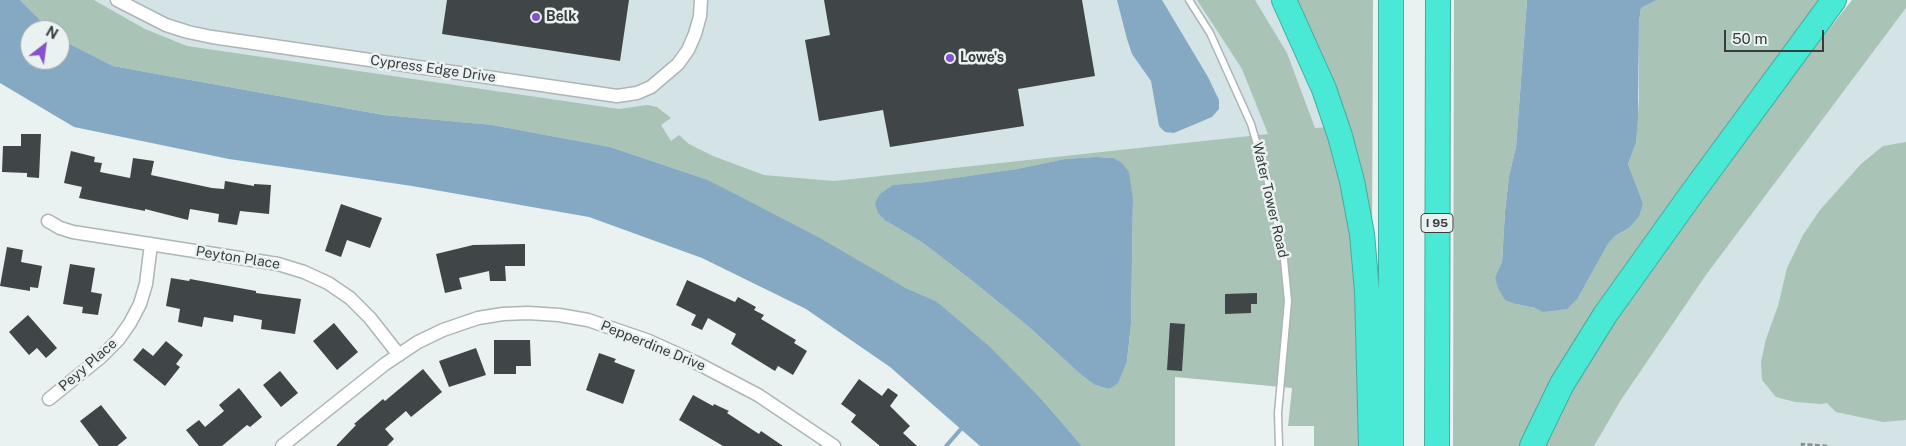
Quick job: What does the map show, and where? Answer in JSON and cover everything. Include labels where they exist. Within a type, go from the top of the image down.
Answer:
[{"type":"highway","points":[[1284,0],[1324,89],[1340,136],[1352,181],[1362,234],[1368,291],[1371,446]]},
{"type":"highway","points":[[1390,446],[1391,0]]},
{"type":"highway","name":"I 95","points":[[1437,446],[1438,0]]},
{"type":"highway","points":[[1532,446],[1562,384],[1605,315],[1834,0]]},
{"type":"street","name":"Cypress Edge Drive","points":[[117,0],[166,25],[204,35],[617,96],[637,93],[651,87],[678,64],[688,50],[695,34],[700,16],[701,0]]},
{"type":"street","name":"Peyton Place","points":[[48,221],[60,228],[73,232],[278,264],[316,276],[339,290],[361,307],[399,355]]},
{"type":"street","name":"Peyy Place","points":[[49,400],[101,357],[118,340],[130,323],[140,304],[146,284],[151,244]]},
{"type":"street","name":"Pepperdine Drive","points":[[282,446],[399,355],[430,336],[478,318],[528,313],[574,318],[624,332],[695,362],[758,395],[816,441],[834,446]]},
{"type":"lane","name":"Water Tower Road","points":[[1189,0],[1210,33],[1251,124],[1265,168],[1283,249],[1288,301],[1278,413],[1279,446]]},
{"type":"path","points":[[1802,446],[1802,444],[1828,446]]},
{"type":"shaded area","points":[[20,0],[1273,0],[1284,20],[1327,127],[809,232],[708,180],[70,41],[70,20],[40,20]]},
{"type":"shaded area","points":[[1906,8],[1906,446],[1594,446],[1621,400],[1706,275]]},
{"type":"green space","points":[[20,0],[94,0],[145,29],[187,46],[619,109],[647,105],[657,107],[671,118],[661,125],[671,141],[679,135],[689,144],[713,156],[764,175],[834,181],[1268,134],[1242,69],[1197,0],[1255,0],[1287,53],[1315,128],[1327,127],[1335,143],[1357,259],[1362,446],[1314,446],[1314,426],[1288,426],[1292,388],[1175,377],[1175,446],[1082,446],[1044,402],[936,301],[906,288],[708,180],[610,147],[492,125],[384,115],[113,66],[70,44],[70,20],[40,20]],"holes":[[[1113,158],[1133,199],[1131,324],[1127,361],[1109,389],[1095,385],[1080,374],[1029,327],[975,283],[923,243],[886,221],[894,185],[1017,169],[1065,159]]]},
{"type":"green space","points":[[1290,0],[1373,0],[1372,244]]},
{"type":"green space","points":[[1454,0],[1527,0],[1516,147],[1509,176],[1502,262],[1495,277],[1516,304],[1535,308],[1578,298],[1608,244],[1615,236],[1629,228],[1643,203],[1628,164],[1636,143],[1641,8],[1657,0],[1822,0],[1526,446],[1453,446]]},
{"type":"green space","points":[[1852,0],[1906,0],[1906,8],[1706,275],[1621,400],[1594,446],[1540,446],[1598,339],[1799,67]]},
{"type":"green space","points":[[1906,142],[1906,420],[1883,422],[1836,412],[1827,403],[1795,402],[1776,397],[1762,380],[1761,362],[1787,268],[1803,235],[1820,210],[1861,164],[1883,146]]},
{"type":"water","points":[[0,0],[20,0],[40,20],[20,20],[20,70],[70,70],[70,44],[113,66],[384,115],[492,125],[610,147],[708,180],[818,237],[906,288],[936,301],[990,347],[1044,402],[1082,446],[980,446],[890,367],[806,309],[702,258],[589,217],[412,186],[229,159],[74,127],[0,83]]},
{"type":"water","points":[[1117,0],[1162,0],[1208,77],[1219,100],[1219,109],[1212,117],[1174,133],[1165,132],[1159,126],[1151,81],[1132,54]]},
{"type":"water","points":[[1527,0],[1657,0],[1641,8],[1639,22],[1638,119],[1636,143],[1628,164],[1643,203],[1639,216],[1629,228],[1615,236],[1608,244],[1578,298],[1567,309],[1543,312],[1505,300],[1498,288],[1495,277],[1502,262],[1509,176],[1516,147]]},
{"type":"water","points":[[1113,158],[1122,163],[1129,172],[1133,199],[1131,324],[1127,361],[1118,383],[1109,389],[1095,385],[1080,374],[1029,327],[975,283],[923,243],[886,221],[878,213],[875,203],[880,194],[893,185],[1017,169],[1065,159]]},
{"type":"building","name":"Belk","points":[[447,0],[629,0],[620,61],[442,34]]},
{"type":"building","name":"Lowe's","points":[[824,0],[1082,0],[1095,76],[1018,89],[1024,126],[890,147],[883,110],[819,121],[805,40],[830,35]]},
{"type":"building","points":[[21,134],[41,134],[39,178],[27,177],[27,173],[2,172],[3,146],[21,146]]},
{"type":"building","points":[[71,151],[95,157],[94,162],[102,163],[100,172],[130,178],[133,158],[154,161],[151,175],[212,188],[224,189],[225,181],[254,186],[254,184],[271,185],[269,214],[240,211],[237,225],[218,222],[219,214],[190,209],[188,220],[145,209],[145,211],[79,198],[82,187],[64,183]]},
{"type":"building","points":[[341,204],[382,218],[370,248],[347,240],[341,257],[325,251]]},
{"type":"building","points":[[525,244],[525,266],[505,266],[506,281],[490,281],[489,271],[459,278],[462,289],[445,293],[436,254],[473,245]]},
{"type":"building","points":[[7,247],[23,250],[21,262],[42,266],[38,288],[30,287],[30,291],[0,286]]},
{"type":"building","points":[[70,264],[95,268],[91,292],[102,294],[98,315],[82,313],[83,307],[63,304]]},
{"type":"building","points":[[171,278],[189,281],[190,279],[256,291],[256,293],[301,299],[295,334],[261,329],[262,320],[234,315],[233,322],[204,317],[202,327],[178,322],[180,309],[166,306]]},
{"type":"building","points":[[687,280],[735,302],[738,297],[756,307],[754,310],[764,315],[761,319],[796,340],[794,343],[807,351],[793,375],[778,366],[775,371],[731,344],[736,334],[708,318],[702,330],[691,325],[696,315],[676,305]]},
{"type":"building","points":[[1257,293],[1257,304],[1251,304],[1251,313],[1225,314],[1225,294]]},
{"type":"building","points":[[28,315],[57,348],[46,358],[37,348],[29,355],[9,332]]},
{"type":"building","points":[[334,323],[358,352],[337,370],[313,341]]},
{"type":"building","points":[[1170,323],[1185,324],[1182,371],[1167,370]]},
{"type":"building","points":[[494,340],[530,340],[531,366],[516,366],[516,374],[494,374]]},
{"type":"building","points":[[166,341],[183,355],[176,364],[180,367],[165,386],[133,360],[143,348],[153,356]]},
{"type":"building","points":[[476,348],[486,375],[449,387],[439,361]]},
{"type":"building","points":[[599,353],[616,359],[614,362],[635,370],[623,404],[586,390]]},
{"type":"building","points":[[423,369],[442,392],[411,417],[406,411],[385,429],[394,439],[387,446],[336,446],[356,425],[354,424]]},
{"type":"building","points":[[280,371],[298,393],[281,407],[263,385]]},
{"type":"building","points":[[859,379],[882,396],[888,388],[898,395],[890,406],[910,426],[903,433],[917,446],[880,446],[851,422],[856,415],[841,404]]},
{"type":"building","points":[[239,388],[262,417],[250,427],[247,425],[222,446],[199,446],[186,430],[199,420],[205,427],[224,411],[219,405]]},
{"type":"building","points":[[693,395],[713,406],[714,404],[729,411],[727,413],[759,434],[761,431],[783,446],[723,446],[679,420]]},
{"type":"building","points":[[101,405],[127,438],[117,446],[99,446],[80,421]]},
{"type":"waterway","points":[[946,446],[961,429]]},
{"type":"place","name":"Belk","points":[[536,17]]},
{"type":"place","name":"Lowe's","points":[[950,58]]}]
